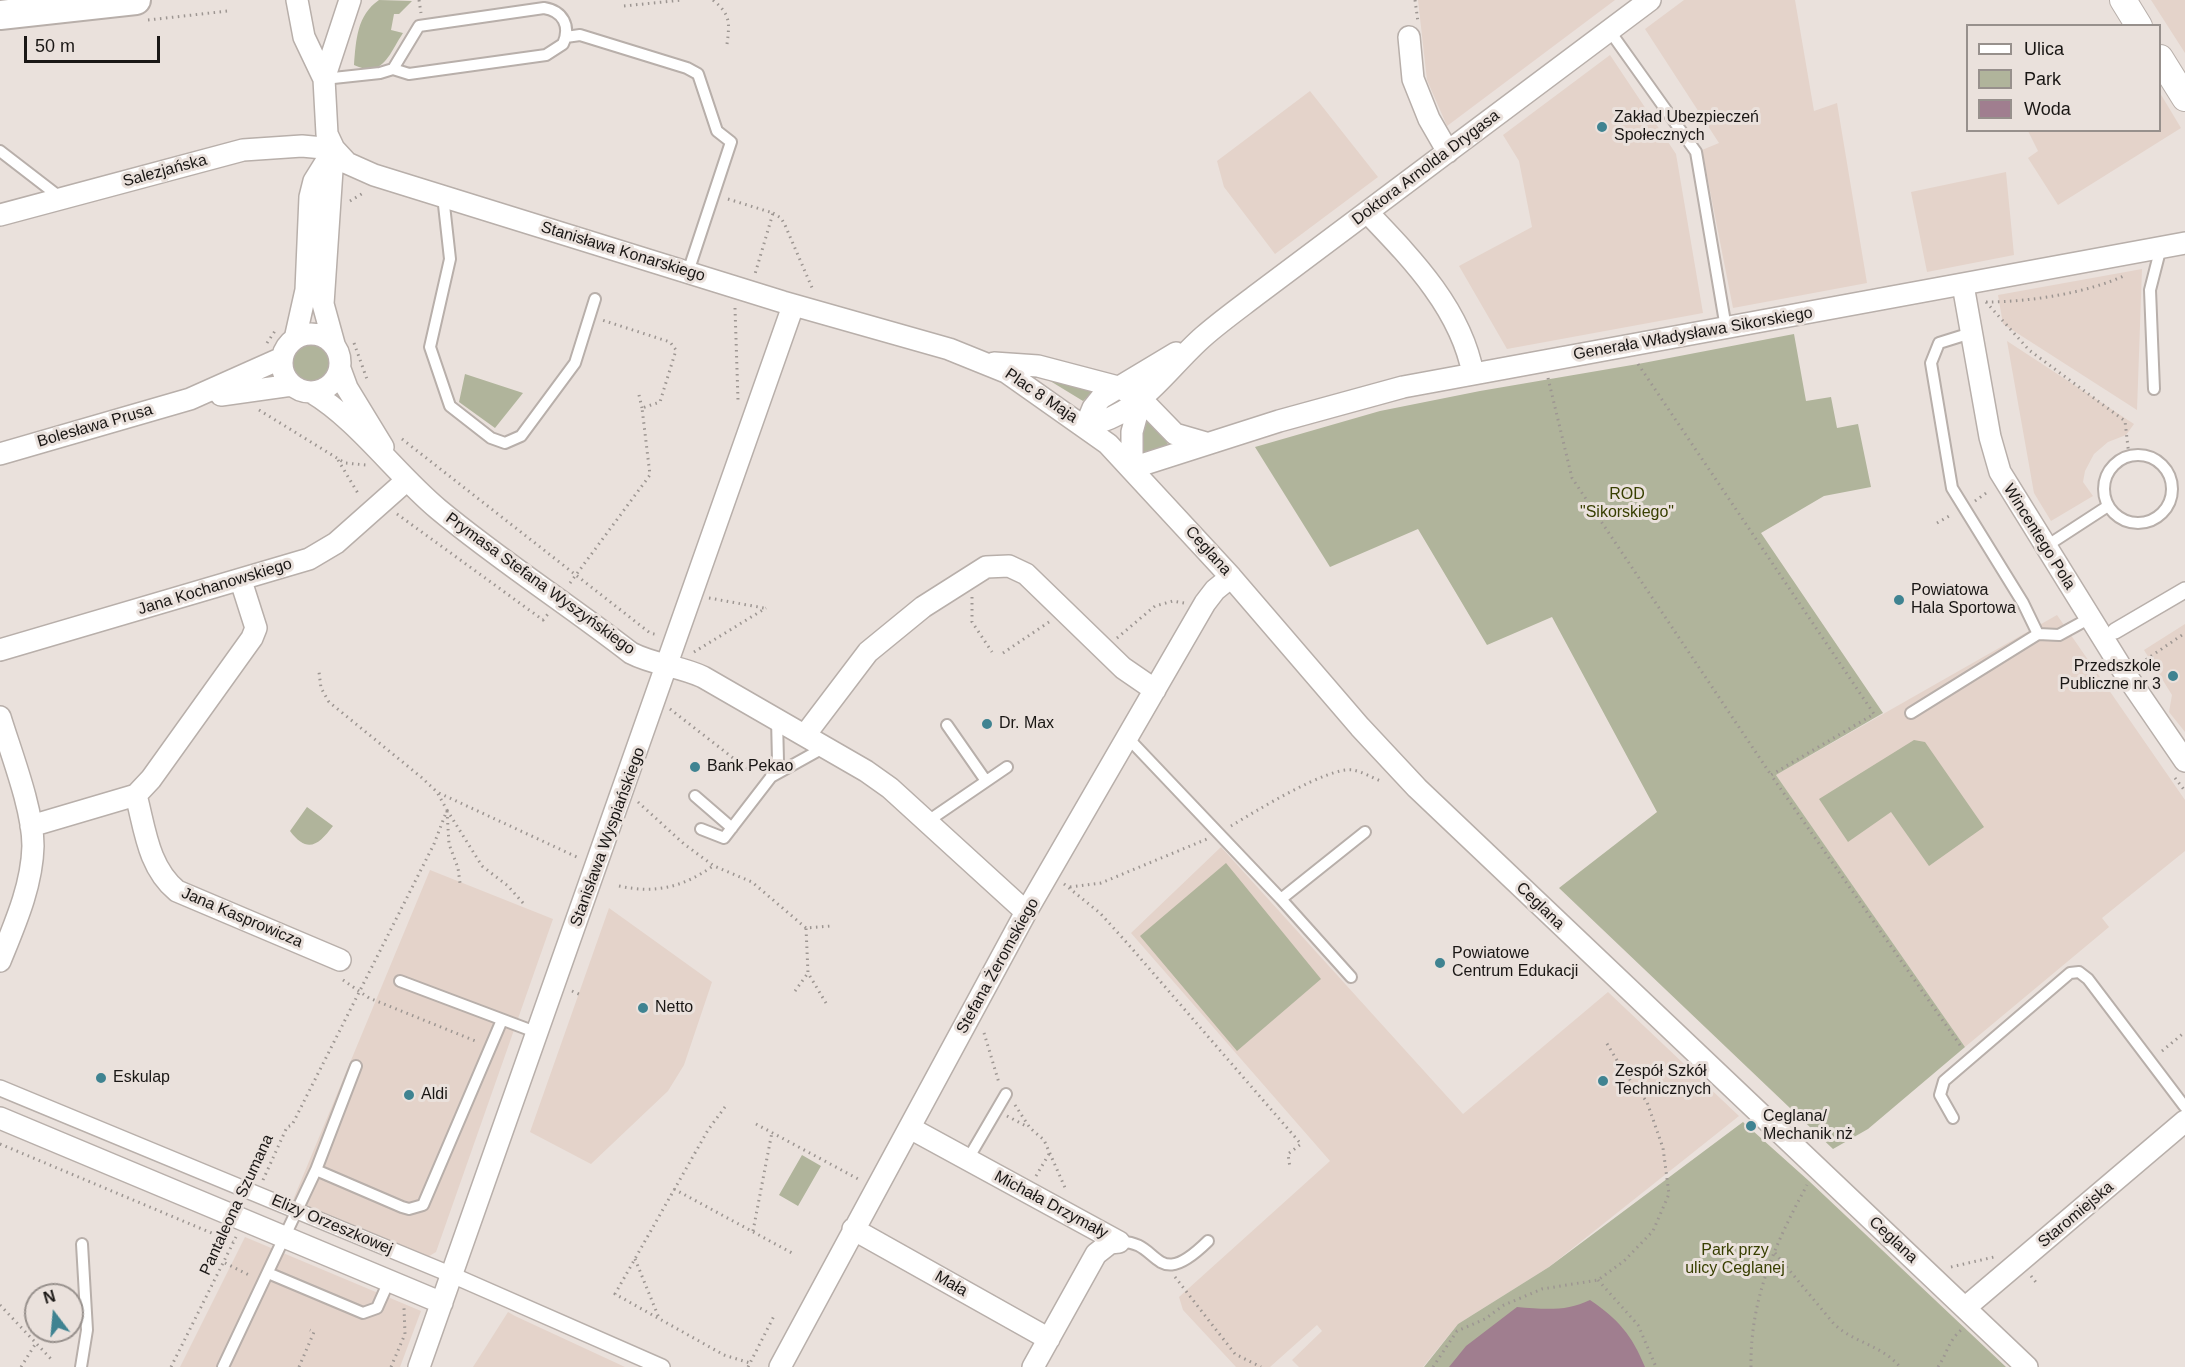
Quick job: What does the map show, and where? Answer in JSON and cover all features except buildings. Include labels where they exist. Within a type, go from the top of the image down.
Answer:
[{"type":"main road","points":[[0,15],[136,0]]},
{"type":"street","points":[[297,0],[304,37],[324,79]]},
{"type":"street","points":[[344,343],[318,334],[306,334],[295,339],[287,347],[282,358],[284,373],[301,389],[318,391],[332,383],[340,369],[340,356],[344,343],[323,304],[334,148],[327,134],[324,79],[350,0]]},
{"type":"street","name":"Doktora Arnolda Drygasa","points":[[1118,387],[1203,337],[1650,0]]},
{"type":"street","points":[[2123,0],[2138,24]]},
{"type":"street","points":[[1409,37],[1413,79],[1429,119],[1448,152]]},
{"type":"street","points":[[2161,60],[2185,98]]},
{"type":"street","name":"Salezjańska","points":[[0,215],[252,149],[302,146],[334,148]]},
{"type":"street","points":[[295,339],[306,290],[310,197],[314,181],[334,148]]},
{"type":"street","name":"Stanisława Konarskiego","points":[[334,148],[347,163],[374,175],[443,196],[609,255],[688,272],[793,306],[987,362]]},
{"type":"street","points":[[1368,213],[1452,314],[1464,337],[1473,374]]},
{"type":"street","name":"Generała Władysława Sikorskiego","points":[[1206,443],[1371,395],[1473,374],[1963,285],[2160,254],[2185,243]]},
{"type":"street","name":"Wincentego Pola","points":[[1963,285],[1996,461],[2007,486],[2164,734],[2185,760]]},
{"type":"street","name":"Stanisława Wyspiańskiego","points":[[419,1367],[793,306]]},
{"type":"street","name":"Doktora Arnolda Drygasa","points":[[1141,399],[1203,337]]},
{"type":"street","name":"Bolesława Prusa","points":[[0,454],[190,399],[282,358]]},
{"type":"street","name":"Plac 8 Maja","points":[[987,362],[1038,366],[1118,387],[1141,399],[1171,431],[1180,437],[1206,443]]},
{"type":"street","name":"Plac 8 Maja","points":[[987,362],[1032,388],[1086,425],[1132,468]]},
{"type":"street","name":"Prymasa Stefana Wyszyńskiego","points":[[340,369],[380,462]]},
{"type":"street","name":"Plac 8 Maja","points":[[1086,425],[1096,403],[1118,387]]},
{"type":"street","name":"Prymasa Stefana Wyszyńskiego","points":[[301,389],[325,401],[380,462],[407,480],[464,529],[631,652],[648,662],[683,668],[703,677],[805,735],[890,788],[1026,912]]},
{"type":"street","name":"Bolesława Prusa","points":[[190,399],[301,389]]},
{"type":"street","points":[[1141,399],[1131,432],[1132,468],[1206,443]]},
{"type":"street","name":"Plac 8 Maja","points":[[1086,425],[1112,419],[1141,399]]},
{"type":"street","name":"Ceglana","points":[[1132,468],[1232,577],[1405,775],[1818,1171],[2027,1367]]},
{"type":"street","name":"Jana Kochanowskiego","points":[[0,650],[241,581],[323,552],[407,480]]},
{"type":"street","points":[[805,735],[879,641],[961,580],[986,567],[1009,566],[1026,574],[1124,668],[1155,690]]},
{"type":"street","name":"Stefana Żeromskiego","points":[[780,1367],[1026,912],[1200,612],[1215,590],[1232,577]]},
{"type":"street","points":[[31,825],[136,795],[151,779],[252,638],[256,628],[241,581]]},
{"type":"street","points":[[2115,631],[2185,590]]},
{"type":"street","points":[[0,717],[31,825],[31,870],[18,916],[0,961]]},
{"type":"street","name":"Jana Kasprowicza","points":[[136,795],[153,861],[163,880],[177,891],[340,960]]},
{"type":"street","name":"Elizy Orzeszkowej","points":[[0,1088],[452,1275],[662,1367]]},
{"type":"street","name":"Elizy Orzeszkowej","points":[[0,1118],[442,1303]]},
{"type":"street","name":"Staromiejska","points":[[1970,1312],[2185,1122]]},
{"type":"street","name":"Michała Drzymały","points":[[910,1128],[1119,1242]]},
{"type":"street","name":"Mała","points":[[853,1229],[1049,1339]]},
{"type":"street","name":"Michała Drzymały","points":[[1033,1367],[1096,1254],[1110,1243],[1119,1242]]},
{"type":"lane","points":[[324,79],[367,75],[393,69],[409,74],[546,55],[559,49],[567,30],[562,17],[551,9],[544,8],[419,26],[393,69]]},
{"type":"lane","points":[[1609,30],[1696,152],[1726,328]]},
{"type":"lane","points":[[566,37],[580,35],[687,68],[698,74],[717,131],[730,142],[688,272]]},
{"type":"lane","points":[[0,151],[62,198]]},
{"type":"lane","points":[[443,196],[450,259],[430,347],[450,406],[498,442],[514,441],[521,436],[575,363],[595,299]]},
{"type":"lane","points":[[2154,389],[2150,290],[2160,254]]},
{"type":"lane","points":[[1971,333],[1939,343],[1931,363],[1952,488],[2023,603],[2038,634]]},
{"type":"lane","points":[[2129,456],[2148,456],[2163,466],[2171,483],[2169,501],[2158,516],[2140,523],[2122,519],[2108,506],[2104,491],[2106,476],[2115,463],[2129,456]]},
{"type":"lane","points":[[2045,547],[2108,506]]},
{"type":"lane","points":[[1911,713],[2038,634],[2059,635],[2090,618]]},
{"type":"lane","points":[[701,829],[724,837],[768,780],[778,761],[777,719]]},
{"type":"lane","points":[[947,724],[986,781]]},
{"type":"lane","points":[[1128,738],[1281,898],[1351,977]]},
{"type":"lane","points":[[768,780],[825,747]]},
{"type":"lane","points":[[928,821],[1007,767]]},
{"type":"lane","points":[[694,796],[732,828]]},
{"type":"lane","points":[[1281,898],[1365,832]]},
{"type":"lane","points":[[1953,1118],[1940,1095],[1944,1082],[2070,973],[2079,972],[2088,979],[2185,1107]]},
{"type":"lane","points":[[400,981],[538,1034]]},
{"type":"lane","points":[[316,1170],[402,1207],[409,1209],[420,1207],[428,1199],[502,1020]]},
{"type":"lane","points":[[223,1367],[299,1211],[356,1066]]},
{"type":"lane","points":[[968,1159],[1006,1094]]},
{"type":"lane","points":[[1119,1242],[1133,1243],[1166,1264],[1184,1262],[1209,1241]]},
{"type":"lane","points":[[81,1367],[87,1330],[82,1244]]},
{"type":"lane","points":[[266,1278],[363,1313],[377,1308],[389,1281]]},
{"type":"path","points":[[624,6],[682,0]]},
{"type":"path","points":[[713,0],[725,10],[729,26],[727,44]]},
{"type":"path","points":[[346,204],[364,192],[374,175]]},
{"type":"path","points":[[714,194],[773,213],[781,218],[813,290]]},
{"type":"path","points":[[756,273],[773,213]]},
{"type":"path","points":[[2129,456],[2125,421],[2029,351],[1986,302],[2015,302],[2108,284],[2160,254]]},
{"type":"path","points":[[735,303],[738,405]]},
{"type":"path","points":[[590,316],[670,342],[676,350],[660,402],[642,408]]},
{"type":"path","points":[[261,351],[279,324]]},
{"type":"path","points":[[344,343],[369,383]]},
{"type":"path","points":[[1633,345],[1638,364],[1874,714],[1771,775]]},
{"type":"path","points":[[1543,361],[1572,478],[1771,775],[1963,1049]]},
{"type":"path","points":[[248,392],[251,405],[337,459],[351,465],[380,462]]},
{"type":"path","points":[[575,575],[650,475],[639,395]]},
{"type":"path","points":[[399,437],[650,633],[660,635]]},
{"type":"path","points":[[337,459],[357,494],[364,498],[356,504]]},
{"type":"path","points":[[379,505],[396,514],[543,620]]},
{"type":"path","points":[[961,580],[974,601],[972,622],[992,652]]},
{"type":"path","points":[[694,652],[766,608],[704,597]]},
{"type":"path","points":[[1105,650],[1155,606],[1163,602],[1185,603],[1200,612]]},
{"type":"path","points":[[1003,652],[1065,612]]},
{"type":"path","points":[[2149,658],[2185,633]]},
{"type":"path","points":[[320,672],[321,688],[329,702],[437,792],[579,858]]},
{"type":"path","points":[[671,710],[768,780]]},
{"type":"path","points":[[1068,887],[1101,883],[1218,834],[1264,806],[1322,778],[1351,769],[1391,783],[1405,775]]},
{"type":"path","points":[[437,792],[482,866],[508,886],[523,903]]},
{"type":"path","points":[[637,801],[653,813],[684,844],[714,866],[752,882],[806,928],[831,926]]},
{"type":"path","points":[[447,810],[449,844],[458,868],[460,883]]},
{"type":"path","name":"Pantaleona Szumana","points":[[257,1194],[287,1127],[292,1125],[434,844],[447,810]]},
{"type":"path","points":[[619,886],[635,890],[681,885],[714,866]]},
{"type":"path","points":[[1049,873],[1100,913],[1301,1144],[1288,1154],[1290,1168]]},
{"type":"path","points":[[806,928],[808,973],[826,1003]]},
{"type":"path","points":[[795,991],[808,973]]},
{"type":"path","points":[[359,992],[491,1047]]},
{"type":"path","points":[[2149,1062],[2185,1032]]},
{"type":"path","points":[[984,1033],[998,1080],[1030,1128]]},
{"type":"path","points":[[1433,1367],[1457,1331],[1485,1319],[1504,1305],[1542,1289],[1598,1280],[1624,1261],[1653,1231],[1669,1194],[1663,1148],[1647,1102],[1624,1072],[1606,1042]]},
{"type":"path","points":[[725,1107],[708,1130],[615,1294],[724,1354],[749,1365],[774,1316]]},
{"type":"path","points":[[996,1111],[1030,1128],[1044,1140],[1048,1154],[1070,1199]]},
{"type":"path","points":[[756,1124],[876,1188]]},
{"type":"path","points":[[753,1232],[771,1132]]},
{"type":"path","points":[[0,1144],[234,1243]]},
{"type":"path","points":[[1035,1179],[1048,1154]]},
{"type":"path","points":[[1751,1367],[1754,1310],[1775,1252],[1809,1181]]},
{"type":"path","points":[[674,1189],[792,1253]]},
{"type":"path","name":"Pantaleona Szumana","points":[[171,1367],[244,1220]]},
{"type":"path","points":[[1775,1252],[1844,1334],[1886,1352],[1900,1367]]},
{"type":"path","points":[[1944,1269],[2002,1255]]},
{"type":"path","points":[[634,1259],[659,1318]]},
{"type":"path","points":[[224,1263],[266,1278]]},
{"type":"path","points":[[1166,1264],[1235,1354],[1261,1367]]},
{"type":"path","points":[[2030,1275],[2038,1285]]},
{"type":"path","points":[[1598,1280],[1638,1324],[1656,1367]]},
{"type":"path","points":[[0,1305],[24,1330]]},
{"type":"path","points":[[1938,1367],[1945,1358],[1949,1341],[1970,1312]]},
{"type":"path","points":[[391,1367],[405,1334],[404,1323]]},
{"type":"path","points":[[300,1367],[314,1332],[310,1330]]},
{"type":"path","points":[[21,1367],[35,1343]]},
{"type":"path","points":[[37,1343],[51,1359]]},
{"type":"path","points":[[310,1343],[315,1345]]},
{"type":"shaded area","points":[[1418,0],[1615,0],[1447,126],[1427,80]]},
{"type":"shaded area","points":[[1684,0],[1795,0],[1814,111],[1837,103],[1867,283],[1733,308],[1702,150],[1719,143],[1645,29]]},
{"type":"shaded area","points":[[2151,0],[2185,0],[2185,53]]},
{"type":"shaded area","points":[[1610,55],[1676,154],[1703,313],[1507,349],[1459,266],[1532,227],[1519,161],[1503,135]]},
{"type":"shaded area","points":[[1310,91],[1378,177],[1275,254],[1224,187],[1217,161]]},
{"type":"shaded area","points":[[2161,95],[2181,128],[2058,205],[2028,158],[2038,151],[2028,132],[2161,132]]},
{"type":"shaded area","points":[[2006,172],[2014,255],[1927,272],[1911,192]]},
{"type":"shaded area","points":[[2142,269],[2137,410],[2003,324],[1998,295]]},
{"type":"shaded area","points":[[2007,341],[2134,424],[2126,435],[2108,442],[2094,454],[2085,471],[2083,482],[2093,496],[2051,521],[2034,493]]},
{"type":"shaded area","points":[[2057,615],[2185,800],[2185,851],[2102,918],[2109,927],[1965,1047],[1776,775]]},
{"type":"shaded area","name":"Przedszkole Publiczne nr 3","points":[[2185,624],[2185,732],[2169,712],[2172,695],[2144,650]]},
{"type":"shaded area","name":"Zespół Szkół Technicznych","points":[[1221,847],[1463,1114],[1608,992],[1739,1116],[1549,1267],[1458,1324],[1423,1367],[1299,1367],[1292,1360],[1322,1331],[1317,1325],[1270,1367],[1236,1367],[1183,1310],[1179,1297],[1330,1161],[1131,933]]},
{"type":"shaded area","points":[[430,870],[553,919],[436,1252],[426,1258],[293,1200]]},
{"type":"shaded area","points":[[609,908],[712,982],[684,1065],[668,1091],[591,1164],[530,1132]]},
{"type":"shaded area","points":[[245,1237],[421,1311],[400,1367],[180,1367]]},
{"type":"shaded area","points":[[508,1312],[515,1316],[625,1367],[473,1367]]},
{"type":"green space","points":[[379,0],[412,1],[399,14],[394,14],[391,30],[403,33],[389,56],[379,67],[364,69],[354,65],[357,37],[366,13]]},
{"type":"green space","name":"ROD \"Sikorskiego\"","points":[[1794,334],[1806,401],[1831,397],[1837,428],[1858,424],[1871,487],[1824,496],[1761,533],[1883,713],[1776,775],[1965,1047],[1868,1129],[1833,1149],[1559,888],[1657,812],[1552,617],[1487,645],[1418,529],[1330,567],[1255,447],[1380,411]]},
{"type":"green space","points":[[311,345],[324,350],[329,363],[324,376],[311,381],[298,376],[293,363],[298,350]]},
{"type":"green space","points":[[465,374],[523,393],[495,428],[459,402]]},
{"type":"green space","points":[[1042,376],[1096,390],[1083,401]]},
{"type":"green space","points":[[1145,413],[1170,447],[1142,453],[1140,447]]},
{"type":"green space","points":[[1914,740],[1925,742],[1984,827],[1929,866],[1891,812],[1848,842],[1819,799]]},
{"type":"green space","points":[[307,807],[333,826],[318,842],[308,845],[302,843],[290,831]]},
{"type":"green space","points":[[1226,863],[1321,979],[1237,1051],[1140,936]]},
{"type":"green space","name":"Park przy ulicy Ceglanej","points":[[1743,1122],[1809,1181],[2006,1367],[1424,1367],[1458,1324],[1549,1267]]},
{"type":"green space","points":[[802,1155],[821,1166],[798,1206],[779,1195]]},
{"type":"water","points":[[1590,1300],[1609,1314],[1623,1329],[1635,1346],[1645,1367],[1449,1367],[1466,1346],[1517,1307],[1563,1308]]},
{"type":"place","name":"Zakład Ubezpieczeń Społecznych","points":[[1602,127]]},
{"type":"place","name":"Powiatowa Hala Sportowa","points":[[1899,600]]},
{"type":"place","name":"Przedszkole Publiczne nr 3","points":[[2173,676]]},
{"type":"place","name":"Dr. Max","points":[[987,724]]},
{"type":"place","name":"Bank Pekao","points":[[695,767]]},
{"type":"place","name":"Powiatowe Centrum Edukacji","points":[[1440,963]]},
{"type":"place","name":"Netto","points":[[643,1008]]},
{"type":"place","name":"Eskulap","points":[[101,1078]]},
{"type":"place","name":"Zespół Szkół Technicznych","points":[[1603,1081]]},
{"type":"place","name":"Aldi","points":[[409,1095]]},
{"type":"place","name":"Ceglana/ Mechanik nż","points":[[1751,1126]]}]
